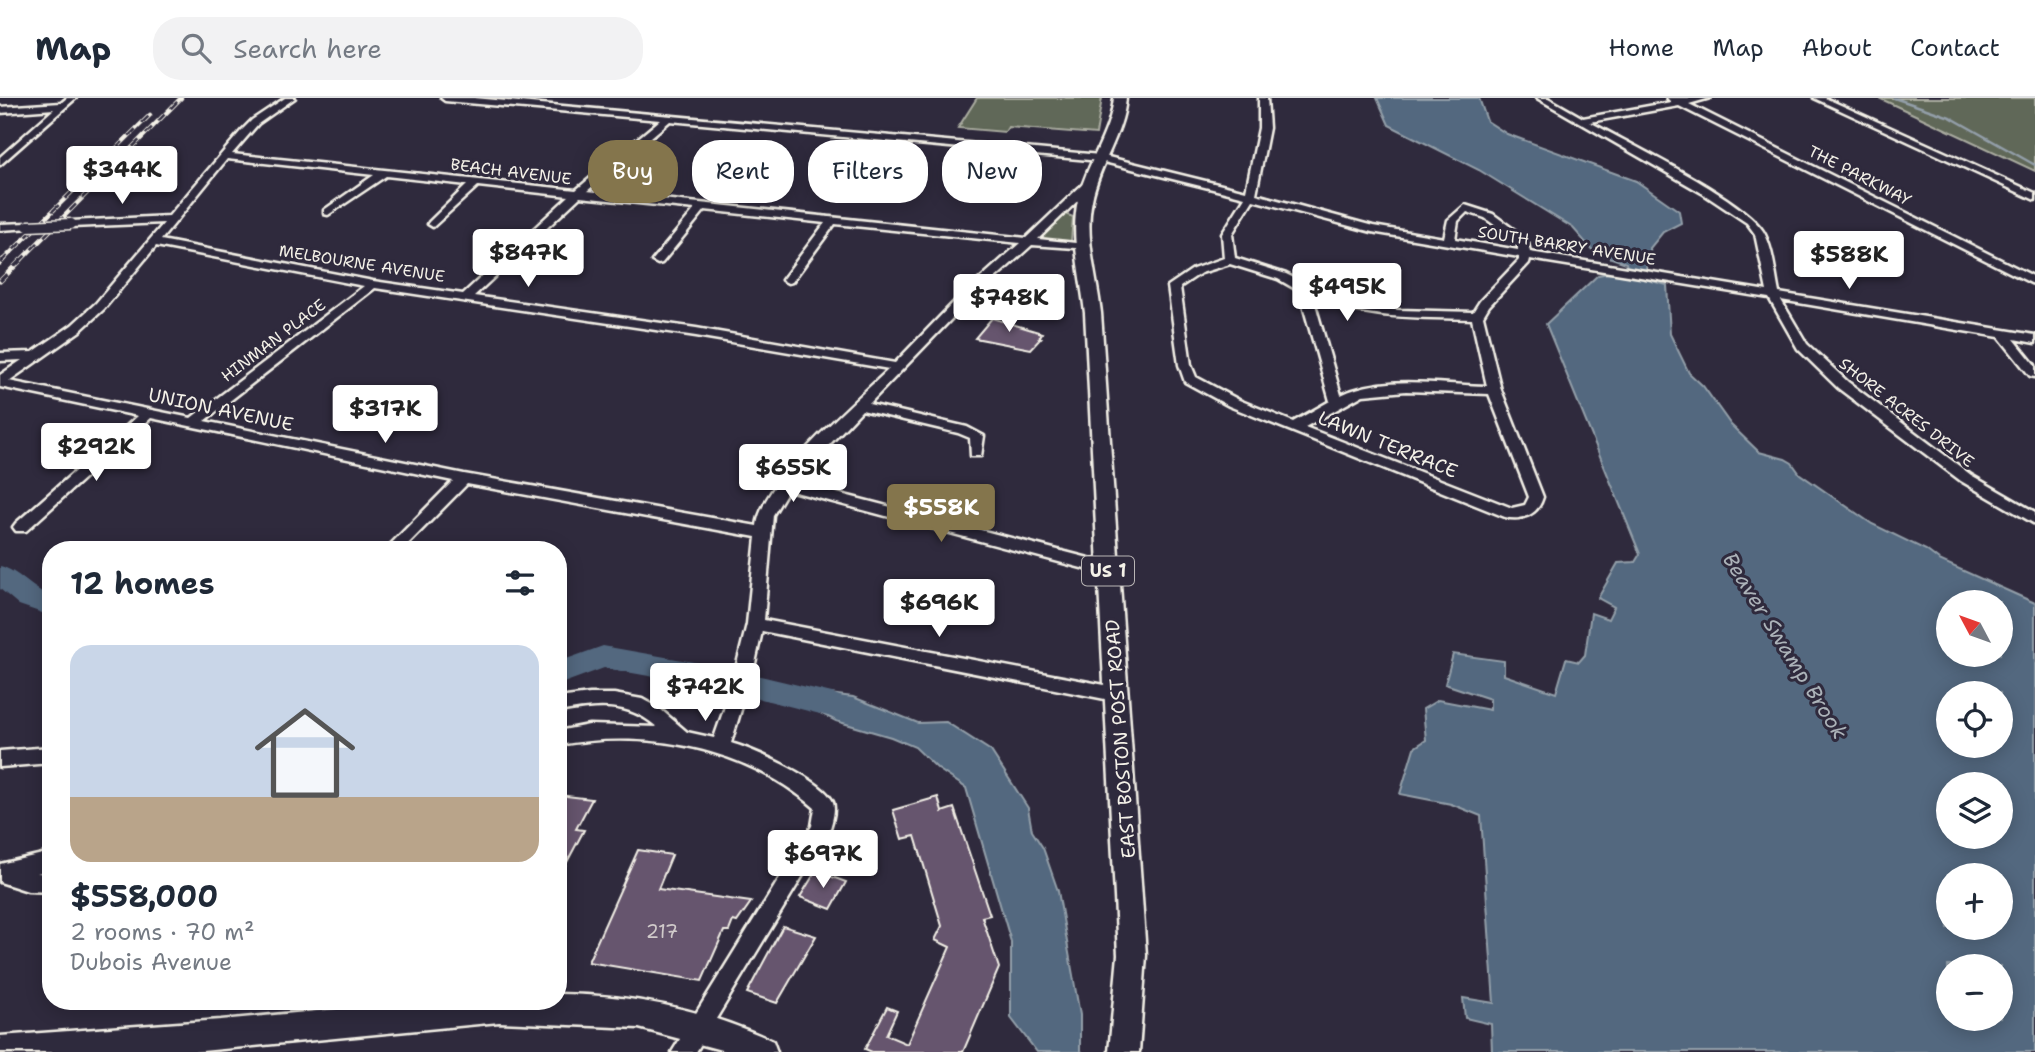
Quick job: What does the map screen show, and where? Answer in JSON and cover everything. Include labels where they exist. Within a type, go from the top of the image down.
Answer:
[{"type":"main road","name":"EAST BOSTON POST ROAD","points":[[1120,98],[1115,128],[1089,184],[1083,224],[1093,313],[1132,954],[1124,1052]]},
{"type":"main road","points":[[0,1051],[218,1044],[483,1010]]},
{"type":"main road","points":[[555,1010],[639,1013],[690,1041],[730,1037],[762,1052]]},
{"type":"street","points":[[0,162],[72,98]]},
{"type":"street","points":[[0,382],[76,328],[100,306],[255,122],[291,98]]},
{"type":"street","name":"SOUTH BARRY AVENUE","points":[[445,98],[1100,158],[1349,225],[2035,339]]},
{"type":"street","points":[[1263,98],[1264,128],[1250,197],[1227,234],[1230,260],[1274,274],[1297,284],[1305,291],[1369,311],[1477,316],[1484,304],[1525,261],[1523,241],[1508,227],[1489,216],[1465,208],[1453,220],[1449,243]]},
{"type":"street","name":"SHORE ACRES DRIVE","points":[[1541,98],[1706,191],[1751,221],[1760,234],[1774,295],[1802,346],[1843,385],[1966,478],[2035,519]]},
{"type":"street","points":[[1581,121],[1683,99],[1706,98]]},
{"type":"street","points":[[1818,98],[2035,197]]},
{"type":"street","name":"THE PARKWAY","points":[[1683,99],[2035,270]]},
{"type":"street","name":"THE PARKWAY","points":[[1683,99],[1834,180],[2035,281]]},
{"type":"street","points":[[0,110],[62,106]]},
{"type":"street","points":[[467,296],[578,194],[667,119]]},
{"type":"street","name":"BEACH AVENUE","points":[[225,156],[1085,247]]},
{"type":"street","points":[[328,212],[385,172]]},
{"type":"street","points":[[1834,180],[1848,178]]},
{"type":"street","points":[[433,224],[476,182]]},
{"type":"street","points":[[745,668],[755,624],[766,515],[784,484],[858,405],[932,335],[959,303],[1089,184]]},
{"type":"street","points":[[1854,190],[1869,188]]},
{"type":"street","points":[[658,261],[702,207]]},
{"type":"street","points":[[0,227],[173,219]]},
{"type":"street","points":[[788,280],[832,221]]},
{"type":"street","name":"MELBOURNE AVENUE","points":[[153,242],[373,284],[467,296],[898,367]]},
{"type":"street","name":"LAWN TERRACE","points":[[1230,260],[1197,271],[1174,286],[1185,365],[1190,379],[1234,402],[1292,426],[1510,513],[1521,513],[1535,505],[1536,497],[1494,390],[1477,316]]},
{"type":"street","name":"HINMAN PLACE","points":[[193,423],[373,284]]},
{"type":"street","points":[[1305,291],[1336,400]]},
{"type":"street","points":[[2003,334],[2035,373]]},
{"type":"street","points":[[0,358],[35,356]]},
{"type":"street","name":"UNION AVENUE","points":[[0,382],[464,479],[765,533]]},
{"type":"street","points":[[1292,426],[1307,423],[1336,400],[1362,391],[1494,390]]},
{"type":"street","points":[[858,405],[977,436],[976,453]]},
{"type":"street","points":[[21,527],[149,413]]},
{"type":"street","points":[[401,541],[464,479]]},
{"type":"street","points":[[784,484],[1108,569]]},
{"type":"street","points":[[755,624],[1115,694]]},
{"type":"street","points":[[567,704],[624,703],[645,708],[680,735]]},
{"type":"street","points":[[721,746],[734,704]]},
{"type":"street","points":[[567,735],[628,732],[680,735],[721,746],[781,771],[812,790],[825,804],[821,828],[690,1041]]},
{"type":"street","points":[[0,759],[42,756]]},
{"type":"street","points":[[0,873],[42,863]]},
{"type":"street","points":[[0,873],[29,882],[42,883]]},
{"type":"green space","points":[[977,98],[1102,98],[1096,134],[1008,127],[1005,132],[958,128]]},
{"type":"green space","points":[[1879,98],[2035,98],[2035,171]]},
{"type":"green space","points":[[1065,214],[1073,217],[1071,242],[1040,238]]},
{"type":"water","name":"Beaver Swamp Brook","points":[[1377,98],[1479,98],[1487,121],[1507,134],[1636,181],[1679,211],[1681,223],[1663,232],[1650,248],[1644,279],[1667,285],[1670,334],[1689,373],[1703,386],[1731,425],[1759,452],[1792,463],[1800,474],[1872,524],[1926,550],[1939,560],[2006,590],[1936,590],[1936,667],[2013,667],[2013,593],[2035,603],[2035,1052],[1492,1052],[1491,1024],[1465,1018],[1463,998],[1494,1003],[1481,816],[1451,804],[1400,794],[1414,748],[1426,740],[1423,709],[1438,700],[1490,710],[1490,699],[1445,684],[1453,654],[1504,661],[1504,675],[1556,693],[1566,659],[1579,662],[1585,655],[1591,613],[1608,619],[1614,607],[1598,598],[1618,563],[1635,562],[1640,554],[1546,324],[1598,275],[1609,273],[1628,276],[1626,263],[1594,252],[1573,228],[1479,170],[1389,125]]},
{"type":"water","points":[[798,690],[853,697],[918,723],[946,722],[991,751],[1028,808],[1032,831],[1043,848],[1058,891],[1080,1015],[1082,1052],[1037,1052],[1011,1018],[1011,942],[966,788],[938,769],[915,747],[836,721],[799,702]]},
{"type":"building","points":[[992,318],[1042,333],[1041,338],[1031,349],[975,338]]},
{"type":"building","points":[[567,796],[592,799],[576,829],[584,830],[567,862]]},
{"type":"building","points":[[938,797],[942,812],[954,808],[990,915],[982,917],[999,968],[963,1052],[872,1052],[865,1049],[887,1007],[897,1011],[886,1035],[907,1044],[950,947],[935,940],[942,926],[915,836],[902,839],[893,810]]},
{"type":"building","points":[[638,850],[672,855],[658,889],[751,902],[737,922],[733,921],[729,931],[724,931],[702,981],[588,962]]},
{"type":"building","points":[[816,871],[846,882],[831,909],[800,897]]},
{"type":"building","points":[[783,926],[816,936],[777,1003],[747,993]]},
{"type":"waterway","points":[[1894,98],[1950,117],[2035,165]]},
{"type":"waterway","points":[[0,575],[28,598],[42,603]]},
{"type":"waterway","points":[[567,671],[603,657],[722,678],[832,705]]},
{"type":"railway","points":[[19,262],[181,98]]},
{"type":"railway","points":[[1,262],[150,115]]},
{"type":"railway","points":[[0,281],[19,262]]}]
